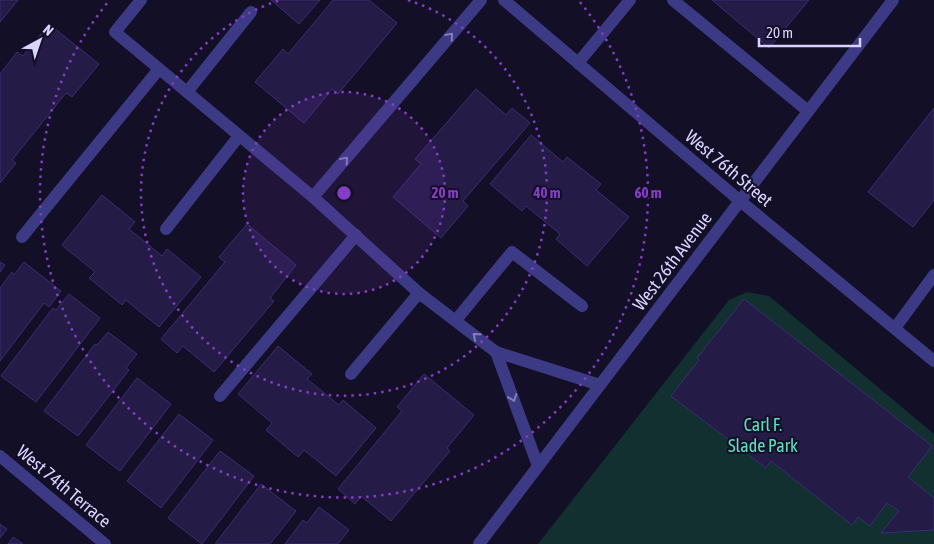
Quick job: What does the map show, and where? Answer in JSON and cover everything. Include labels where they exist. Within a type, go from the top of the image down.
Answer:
[{"type":"street","points":[[141,0],[115,32],[313,197],[419,292],[496,352],[600,384]]},
{"type":"street","points":[[313,197],[481,0]]},
{"type":"street","name":"West 76th Street","points":[[504,0],[934,361]]},
{"type":"street","points":[[578,63],[630,0]]},
{"type":"street","points":[[673,0],[808,111]]},
{"type":"street","name":"West 26th Avenue","points":[[480,544],[892,0]]},
{"type":"street","points":[[187,92],[251,12]]},
{"type":"street","points":[[22,237],[159,69]]},
{"type":"street","points":[[166,229],[239,136]]},
{"type":"street","points":[[220,396],[356,235]]},
{"type":"street","points":[[456,320],[512,252],[582,306]]},
{"type":"street","points":[[895,328],[934,275]]},
{"type":"street","points":[[351,374],[419,292]]},
{"type":"street","points":[[496,352],[538,466]]},
{"type":"street","name":"West 74th Terrace","points":[[0,456],[105,544]]},
{"type":"green space","name":"Carl F. Slade Park","points":[[747,292],[769,296],[934,434],[934,544],[538,544],[729,300]]},
{"type":"building","points":[[0,0],[18,0],[0,22]]},
{"type":"building","points":[[271,0],[320,0],[299,24]]},
{"type":"building","points":[[333,0],[369,0],[397,23],[338,94],[332,89],[304,123],[255,82],[283,49],[288,54]]},
{"type":"building","points":[[712,0],[809,0],[769,48]]},
{"type":"building","points":[[49,24],[99,64],[72,97],[66,93],[12,160],[16,163],[0,183],[0,74],[17,52],[23,56]]},
{"type":"building","points":[[476,89],[506,115],[512,108],[530,123],[463,201],[468,206],[441,238],[393,197],[421,164],[415,159]]},
{"type":"building","points":[[934,108],[934,200],[913,227],[868,192]]},
{"type":"building","points":[[531,135],[563,162],[567,157],[601,184],[596,190],[629,217],[587,266],[556,239],[560,234],[526,206],[522,211],[490,184]]},
{"type":"building","points":[[102,195],[135,222],[129,229],[162,256],[167,249],[201,277],[159,327],[126,300],[122,305],[89,278],[95,272],[62,245]]},
{"type":"building","points":[[247,224],[296,265],[270,298],[274,301],[214,372],[183,346],[177,353],[161,339],[225,262],[219,257]]},
{"type":"building","points":[[0,262],[5,265],[0,272]]},
{"type":"building","points":[[24,262],[61,291],[49,307],[44,303],[0,361],[0,288],[12,272],[14,275]]},
{"type":"building","points":[[69,294],[100,318],[36,402],[1,376],[53,308],[56,310]]},
{"type":"building","points":[[744,299],[932,446],[908,477],[934,498],[934,530],[881,533],[899,511],[887,503],[870,526],[858,517],[852,525],[771,461],[766,468],[671,396],[699,360],[697,358]]},
{"type":"building","points":[[108,332],[137,354],[126,368],[129,370],[78,436],[44,411],[95,344],[97,345]]},
{"type":"building","points":[[278,346],[312,374],[307,379],[339,405],[343,400],[376,428],[336,476],[304,450],[298,457],[266,430],[272,423],[238,394]]},
{"type":"building","points":[[424,374],[474,415],[447,448],[450,451],[391,521],[361,496],[355,504],[338,489],[402,411],[397,407]]},
{"type":"building","points":[[137,378],[171,404],[120,471],[86,445]]},
{"type":"building","points":[[179,414],[213,440],[161,508],[127,481]]},
{"type":"building","points":[[220,451],[254,476],[202,544],[168,518]]},
{"type":"building","points":[[261,484],[296,511],[270,544],[215,544]]},
{"type":"building","points":[[319,507],[349,530],[338,544],[285,544],[303,520],[307,523]]},
{"type":"building","points":[[0,524],[7,529],[0,538]]},
{"type":"building","points":[[13,537],[23,544],[8,544]]}]
